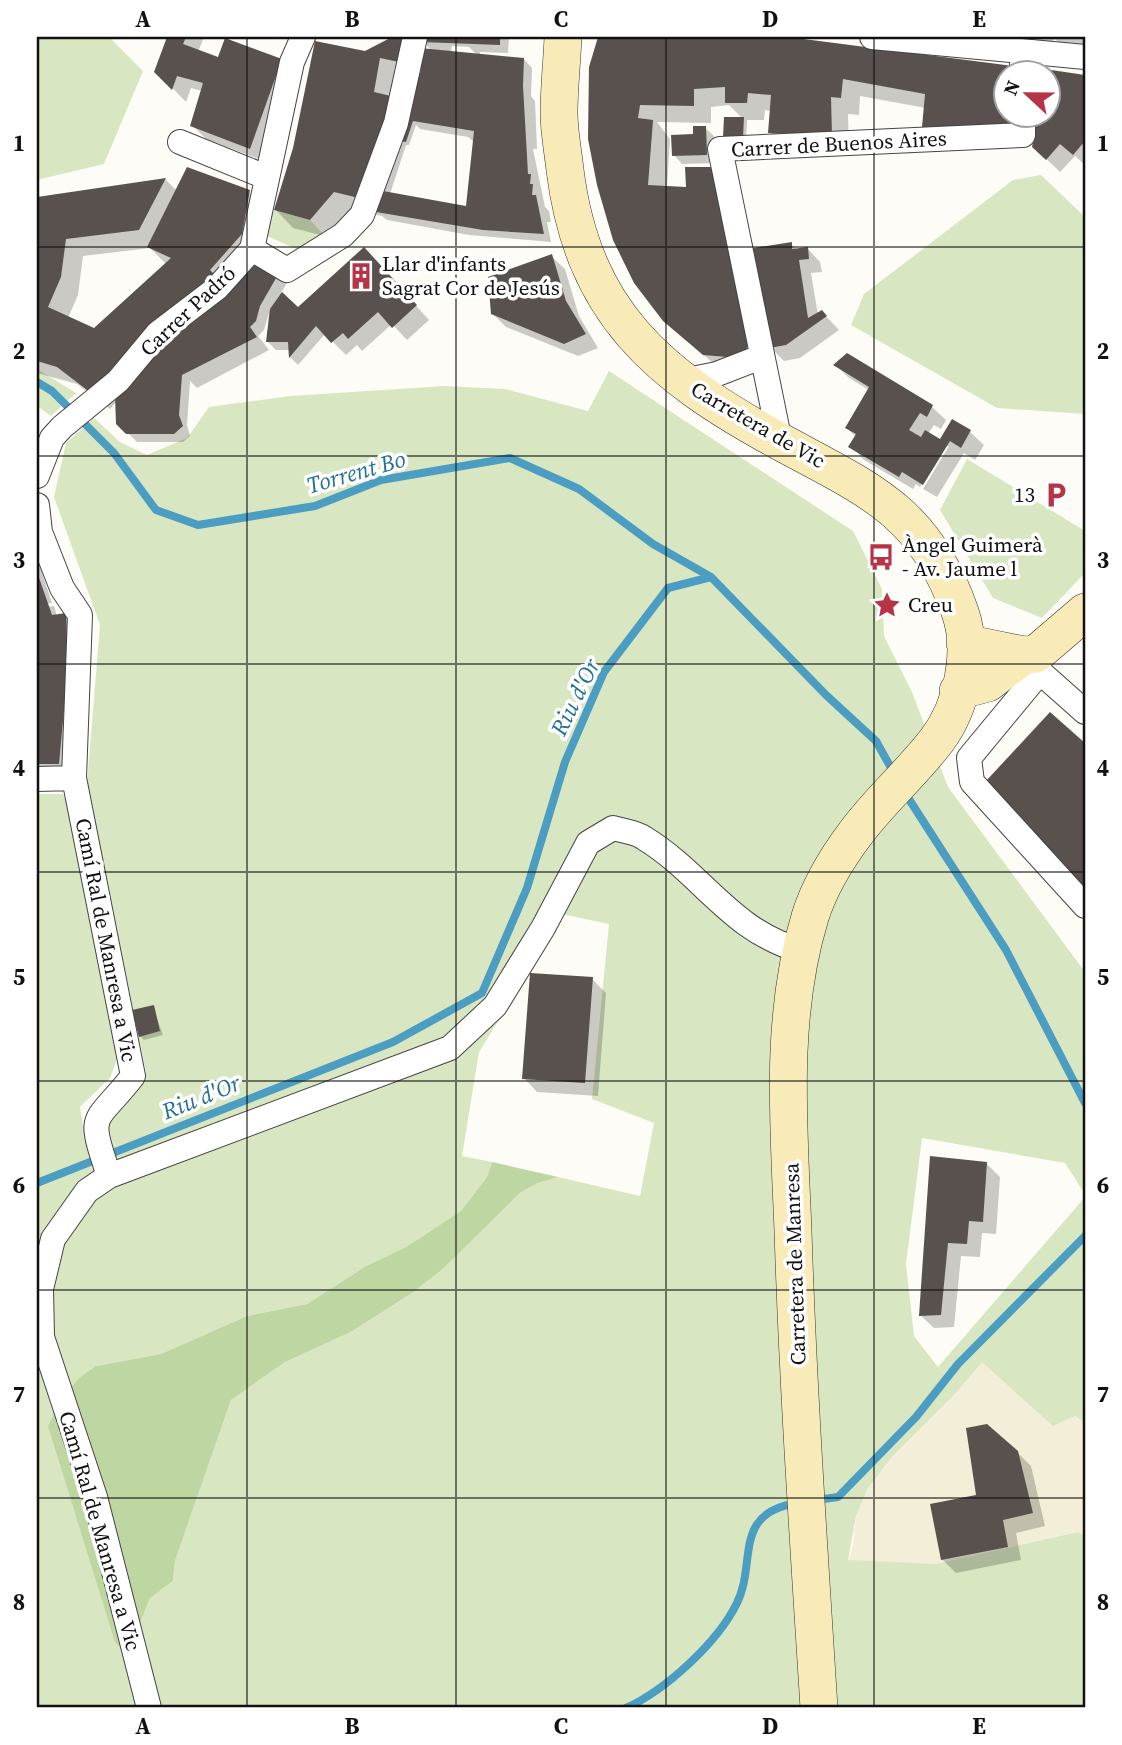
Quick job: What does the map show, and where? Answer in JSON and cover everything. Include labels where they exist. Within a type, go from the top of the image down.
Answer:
[{"type":"main road","name":"Carretera de Vic","points":[[563,37],[559,116],[568,194],[580,247],[597,285],[616,315],[638,341],[682,381],[780,442],[832,467],[910,522],[934,552],[961,614],[965,643]]},
{"type":"main road","points":[[958,691],[988,683],[1033,660],[1085,612]]},
{"type":"main road","points":[[958,691],[964,673],[965,643],[1033,660]]},
{"type":"main road","name":"Carretera de Manresa","points":[[819,1708],[795,1309],[787,1073],[802,951],[811,914],[827,879],[856,833],[940,737],[958,691]]},
{"type":"street","name":"Carrer Padró","points":[[50,430],[88,406],[118,381],[158,333],[217,288],[252,249],[292,62],[303,37]]},
{"type":"street","points":[[252,249],[287,270],[343,235],[362,215],[396,123],[415,37]]},
{"type":"street","points":[[872,37],[1018,54],[1085,57]]},
{"type":"street","name":"Carrer de Buenos Aires","points":[[780,442],[720,149],[1023,135],[1023,130]]},
{"type":"street","points":[[180,142],[266,177]]},
{"type":"street","points":[[682,381],[717,374],[761,357]]},
{"type":"street","points":[[37,476],[50,430]]},
{"type":"street","points":[[37,505],[40,532],[62,587],[80,615],[74,778],[37,779]]},
{"type":"street","points":[[1085,712],[1033,660],[969,758],[972,782],[1085,906]]},
{"type":"street","name":"Camí Ral de Manresa a Vic","points":[[74,778],[133,1076],[100,1113],[94,1131],[108,1173],[87,1191],[53,1239],[41,1289],[42,1337],[95,1497],[149,1708]]},
{"type":"street","points":[[108,1173],[450,1048],[495,1006],[542,928],[588,843],[613,828],[643,836],[740,922],[782,946],[802,951]]},
{"type":"shaded area","points":[[982,1361],[1053,1425],[1075,1416],[1085,1423],[1085,1536],[1078,1532],[935,1564],[848,1561],[853,1545],[856,1516],[868,1488],[892,1457],[954,1395]]},
{"type":"green space","points":[[37,37],[109,37],[143,71],[104,164],[37,180]]},
{"type":"green space","points":[[1041,175],[1085,217],[1085,414],[997,408],[851,325],[864,294],[1013,180]]},
{"type":"green space","points":[[274,210],[310,220],[323,234],[296,249],[265,235]]},
{"type":"green space","points":[[37,369],[76,393],[51,416],[37,406]]},
{"type":"green space","points":[[609,371],[853,531],[882,589],[884,636],[912,692],[948,787],[1085,972],[1085,1194],[1065,1163],[922,1138],[906,1264],[914,1336],[938,1367],[1085,1197],[1085,1423],[1075,1416],[1053,1426],[982,1362],[954,1395],[892,1457],[868,1488],[856,1516],[848,1560],[935,1564],[1078,1532],[1085,1536],[1085,1708],[37,1708],[37,794],[63,794],[70,807],[120,1052],[110,1078],[80,1107],[83,1126],[126,1104],[146,1072],[87,784],[100,625],[54,497],[66,443],[94,418],[120,442],[147,455],[187,438],[209,407],[290,396],[445,386],[505,389],[588,411]],"holes":[[[547,911],[609,924],[592,1099],[654,1123],[640,1196],[558,1177],[538,1183],[520,1193],[443,1269],[412,1293],[351,1332],[285,1362],[231,1400],[175,1561],[173,1581],[150,1598],[127,1654],[96,1366],[161,1354],[247,1316],[307,1304],[366,1266],[406,1247],[461,1211],[487,1177],[492,1162],[462,1156],[479,1052],[521,984]]]},
{"type":"green space","points":[[967,459],[1085,531],[1085,573],[1042,618],[993,598],[940,510]]},
{"type":"green space","points":[[492,1162],[558,1177],[538,1183],[520,1193],[443,1269],[412,1293],[351,1332],[285,1362],[231,1400],[175,1561],[173,1581],[150,1598],[127,1655],[115,1642],[48,1426],[63,1397],[78,1379],[96,1366],[161,1354],[247,1316],[307,1304],[366,1266],[406,1247],[461,1211],[487,1177]]},
{"type":"building","points":[[167,37],[186,37],[183,44],[218,57],[225,38],[282,59],[250,149],[190,126],[203,83],[177,76],[172,90],[154,72]]},
{"type":"building","points":[[392,37],[405,37],[399,62],[380,58],[374,92],[395,97],[363,199],[334,192],[310,220],[274,210],[293,148],[315,41],[365,51]]},
{"type":"building","points":[[422,37],[500,37],[500,45],[421,42]]},
{"type":"building","points":[[598,37],[788,37],[992,63],[992,126],[922,127],[925,94],[843,79],[841,98],[831,97],[832,136],[768,133],[771,95],[748,93],[747,103],[725,103],[725,87],[694,89],[694,106],[640,105],[638,118],[653,120],[648,185],[686,187],[685,167],[713,167],[752,340],[740,358],[703,355],[663,321],[634,283],[613,240],[597,185],[588,139],[589,67]]},
{"type":"building","points":[[420,48],[524,58],[528,174],[531,174],[532,195],[536,195],[544,234],[483,230],[376,212],[383,191],[466,206],[474,131],[413,121],[406,142],[400,141],[421,70],[414,68]]},
{"type":"building","points":[[1062,72],[1085,75],[1085,141],[1073,155],[1060,144],[1046,160],[1032,147],[1035,131],[1062,130]]},
{"type":"building","points":[[724,117],[744,117],[743,138],[723,137]]},
{"type":"building","points":[[693,126],[706,126],[707,155],[672,156],[671,135],[693,134]]},
{"type":"building","points":[[187,167],[250,190],[242,234],[210,270],[217,277],[149,326],[91,393],[57,367],[37,361],[37,197],[166,178],[139,230],[66,239],[61,277],[48,307],[94,328],[171,258],[147,247]]},
{"type":"building","points":[[792,242],[792,249],[808,247],[809,259],[799,260],[808,318],[822,310],[827,316],[786,345],[769,348],[747,249]]},
{"type":"building","name":"Llar d'infants Sagrat Cor de Jesús","points":[[364,247],[417,305],[392,328],[378,312],[348,339],[343,333],[331,343],[316,326],[289,358],[288,342],[266,342],[270,309],[282,292],[298,307]]},
{"type":"building","points":[[552,254],[566,301],[586,334],[564,344],[491,314],[488,277]]},
{"type":"building","points":[[265,261],[279,273],[260,306],[256,321],[250,327],[257,337],[182,375],[179,415],[183,426],[174,434],[126,434],[116,424],[115,396],[145,360],[227,295],[253,266]]},
{"type":"building","points":[[847,353],[933,405],[927,417],[920,413],[909,430],[921,437],[925,430],[940,439],[952,419],[971,430],[961,448],[950,441],[923,485],[902,472],[899,477],[848,447],[856,434],[845,428],[869,387],[833,365]]},
{"type":"building","points":[[37,572],[52,615],[66,613],[68,666],[59,764],[37,764]]},
{"type":"building","points":[[1050,712],[1085,743],[1085,892],[986,781]]},
{"type":"building","points":[[530,973],[593,977],[585,1083],[522,1079]]},
{"type":"building","points":[[154,1005],[160,1031],[139,1037],[132,1010]]},
{"type":"building","points":[[930,1156],[987,1162],[983,1222],[969,1221],[967,1244],[948,1243],[941,1315],[919,1316]]},
{"type":"building","points":[[987,1424],[1018,1451],[1033,1513],[1003,1520],[1008,1547],[941,1560],[930,1504],[976,1495],[966,1428]]},
{"type":"waterway","name":"Torrent Bo","points":[[37,382],[52,391],[114,453],[156,510],[198,525],[315,506],[381,480],[510,458],[579,489],[653,544],[711,577]]},
{"type":"waterway","name":"Riu d'Or","points":[[37,1183],[393,1042],[482,993],[527,888],[565,762],[604,672],[668,588],[711,577],[826,695],[876,741],[895,775]]},
{"type":"waterway","name":"Riu d'Or","points":[[905,793],[1006,950],[1085,1103]]},
{"type":"waterway","points":[[817,1500],[838,1497],[916,1417],[958,1364],[1085,1236]]},
{"type":"waterway","points":[[626,1708],[674,1677],[704,1649],[737,1603],[743,1587],[750,1541],[755,1528],[763,1517],[777,1508],[797,1503]]},
{"type":"place","name":"Llar d'infants Sagrat Cor de Jesús","points":[[361,276]]},
{"type":"place","name":"13","points":[[1056,495]]},
{"type":"place","name":"Àngel Guimerà - Av. Jaume l","points":[[881,557]]},
{"type":"place","name":"Creu","points":[[887,605]]}]
